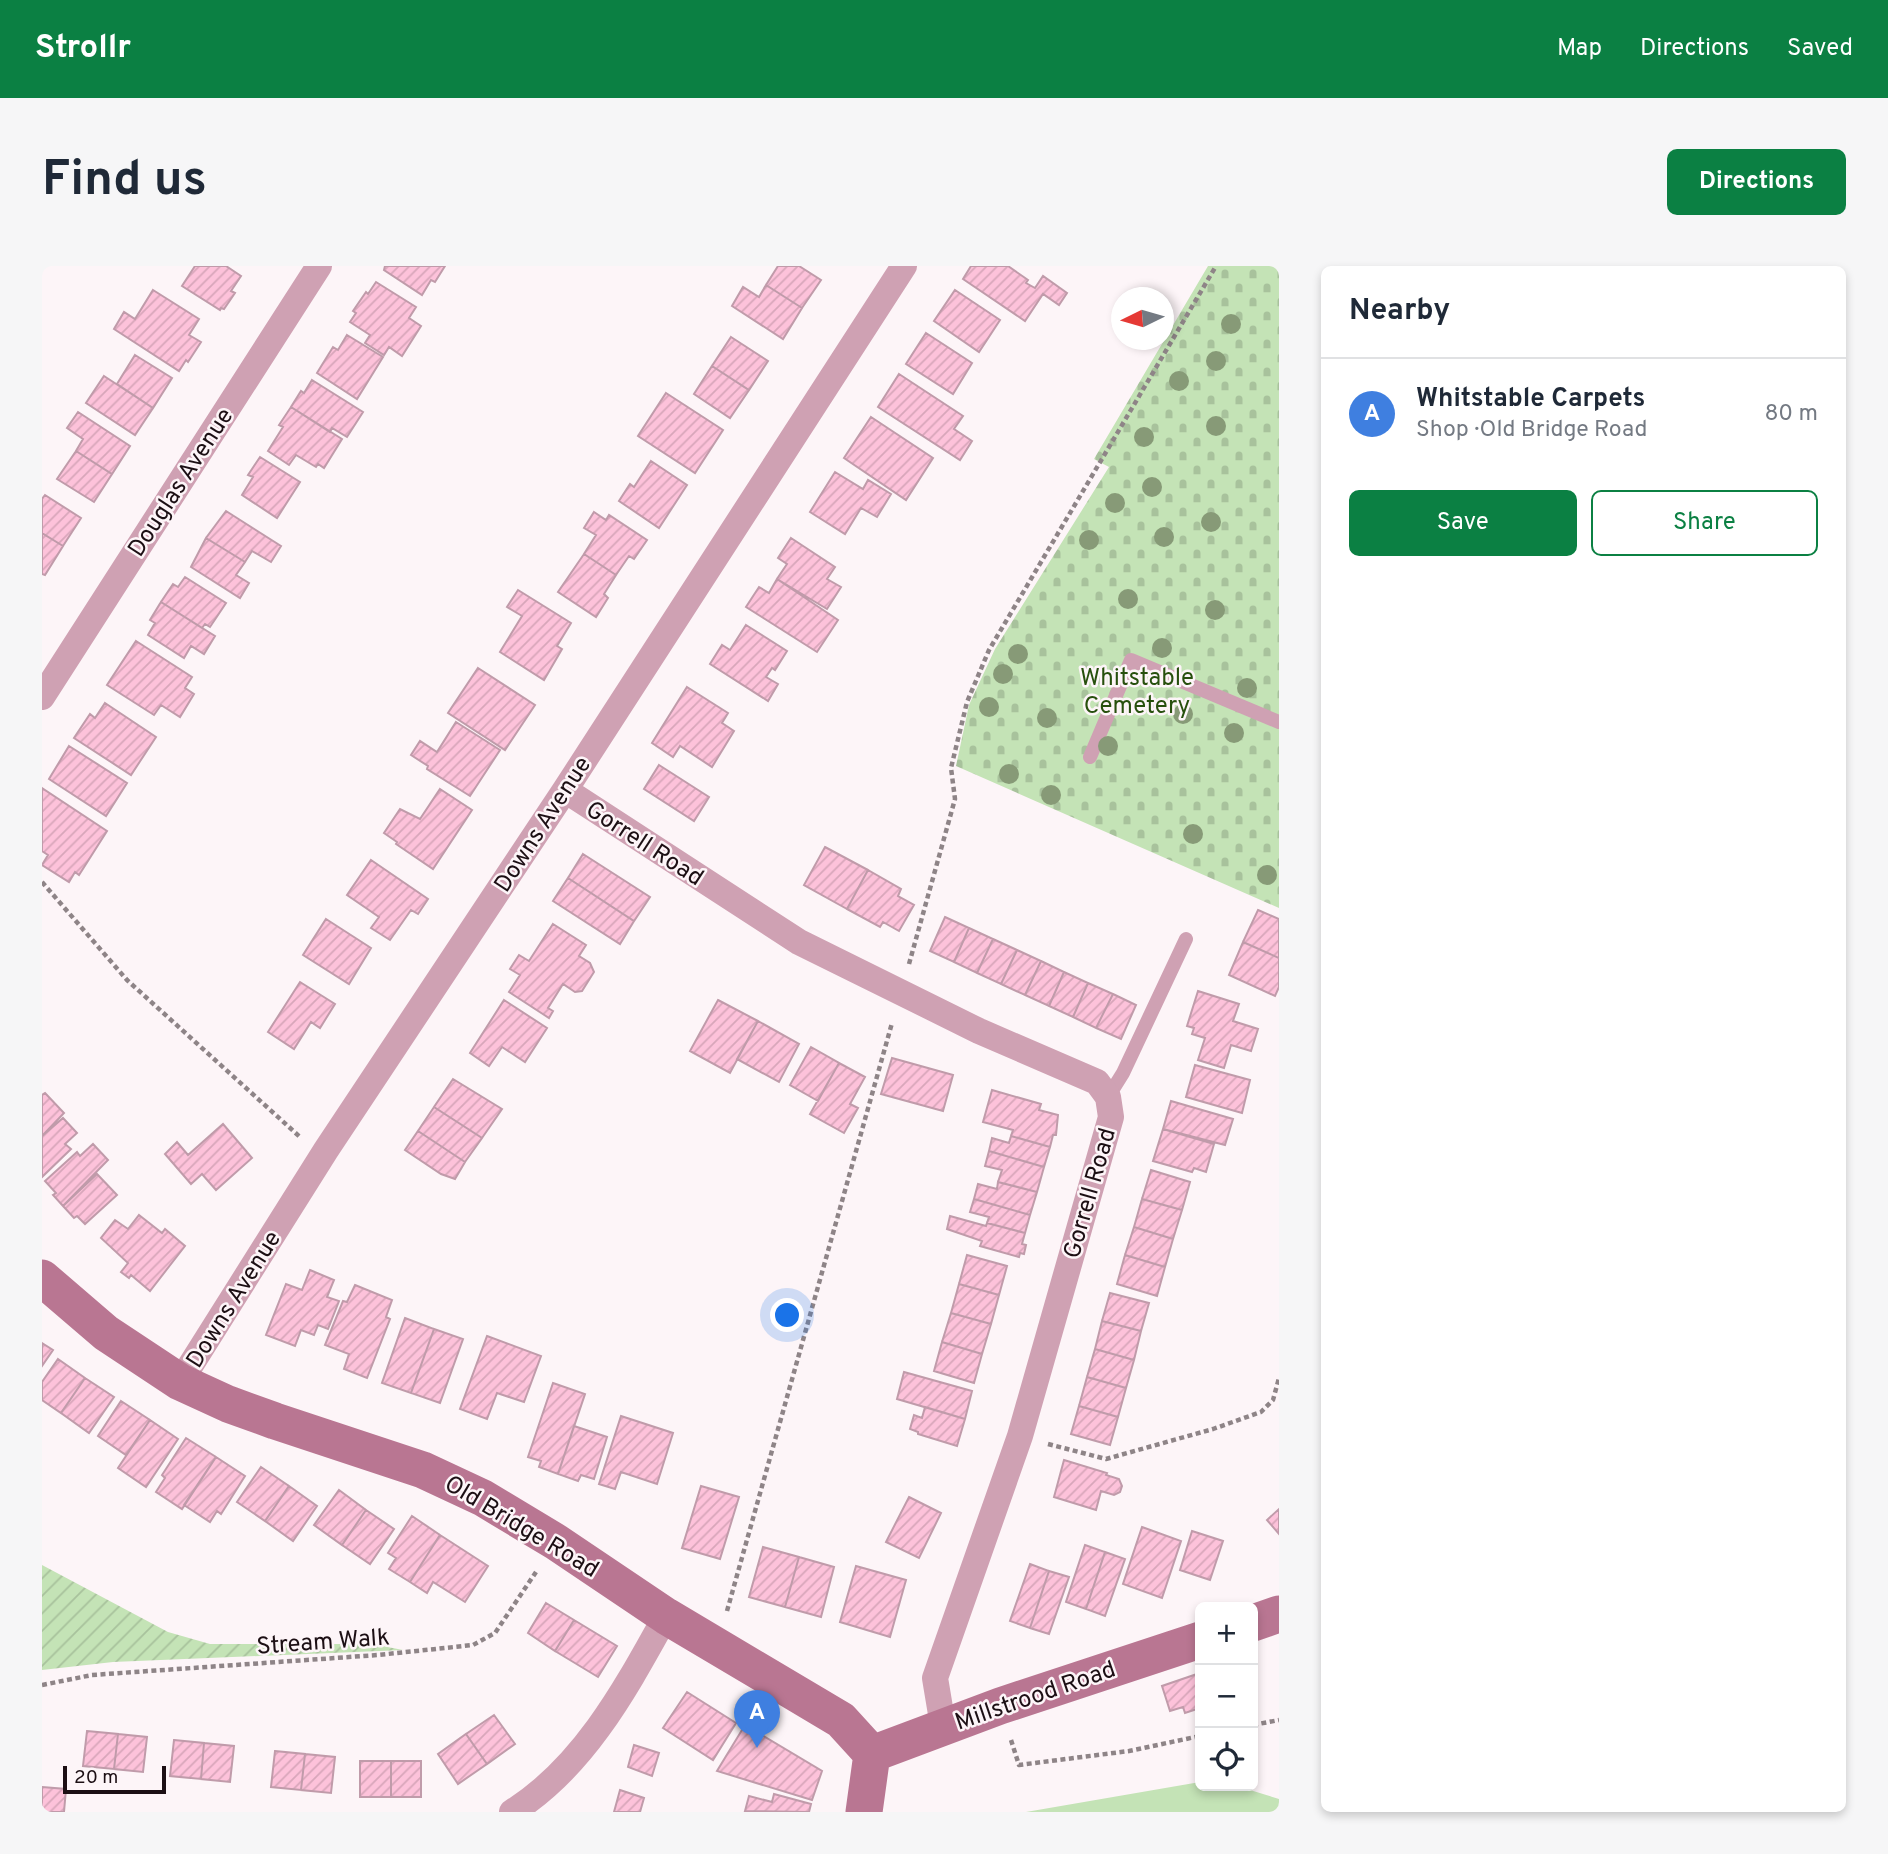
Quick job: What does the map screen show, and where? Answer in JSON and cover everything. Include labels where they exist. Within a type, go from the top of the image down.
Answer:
[{"type":"street","name":"Douglas Avenue","points":[[42,697],[319,266]]},
{"type":"street","name":"Downs Avenue","points":[[180,1382],[326,1150],[565,790],[904,266]]},
{"type":"street","name":"Gorrell Road","points":[[565,790],[799,942],[979,1031],[1097,1082],[1108,1097],[1111,1116],[1020,1436],[935,1678],[943,1726]]},
{"type":"street","name":"Old Bridge Road","points":[[42,1278],[106,1333],[180,1382],[228,1404],[423,1469],[483,1498],[556,1542],[666,1616],[841,1720],[872,1754]]},
{"type":"street","points":[[1258,1621],[1279,1614]]},
{"type":"street","points":[[512,1812],[544,1789],[585,1744],[610,1712],[666,1616]]},
{"type":"street","name":"Millstrood Road","points":[[872,1754],[1000,1706],[1195,1642]]},
{"type":"street","points":[[864,1812],[872,1754]]},
{"type":"lane","points":[[1090,757],[1131,660],[1279,722]]},
{"type":"lane","points":[[1108,1097],[1123,1073],[1186,939]]},
{"type":"path","points":[[717,1647],[955,799],[951,768],[967,702],[989,650],[1216,266]]},
{"type":"path","points":[[42,882],[127,980],[306,1143],[326,1150]]},
{"type":"path","points":[[1020,1436],[1107,1459],[1213,1429],[1261,1412],[1273,1400],[1279,1378]]},
{"type":"path","name":"Stream Walk","points":[[42,1685],[92,1675],[378,1655],[473,1645],[495,1633],[556,1542]]},
{"type":"path","points":[[1000,1706],[1019,1765],[1129,1751],[1195,1737]]},
{"type":"path","points":[[1258,1724],[1279,1720]]},
{"type":"green space","name":"Whitstable Cemetery","points":[[1208,266],[1279,266],[1279,908],[956,766],[969,705],[995,649],[1109,467],[1094,459],[1158,350],[1174,350],[1174,324]]},
{"type":"green space","points":[[42,1565],[168,1632],[210,1644],[372,1644],[403,1650],[113,1662],[42,1670]]},
{"type":"green space","points":[[1195,1783],[1195,1791],[1253,1791],[1279,1799],[1279,1812],[1026,1812]]},
{"type":"building","points":[[195,266],[226,266],[241,276],[231,291],[235,293],[224,309],[220,310],[182,286]]},
{"type":"building","points":[[385,266],[445,266],[435,282],[431,280],[422,295],[384,270]]},
{"type":"building","points":[[778,266],[799,266],[821,280],[802,308],[766,285]]},
{"type":"building","points":[[971,266],[1008,266],[1035,288],[1043,276],[1067,293],[1059,305],[1043,294],[1025,321],[963,279]]},
{"type":"building","points":[[376,282],[416,307],[409,318],[421,326],[402,356],[389,347],[384,355],[365,343],[370,335],[350,322],[356,313],[353,311]]},
{"type":"building","points":[[766,285],[802,308],[783,339],[732,306],[743,287],[759,297]]},
{"type":"building","points":[[153,290],[199,319],[189,335],[201,342],[179,371],[114,329],[124,312],[135,319]]},
{"type":"building","points":[[955,290],[1000,320],[979,352],[934,321]]},
{"type":"building","points":[[926,333],[972,363],[953,394],[906,364]]},
{"type":"building","points":[[347,335],[383,357],[357,399],[317,373],[333,347],[338,350]]},
{"type":"building","points":[[731,337],[768,361],[749,390],[712,366]]},
{"type":"building","points":[[135,355],[172,378],[153,408],[117,384]]},
{"type":"building","points":[[712,366],[749,390],[730,418],[694,394]]},
{"type":"building","points":[[899,374],[963,416],[954,429],[972,441],[960,460],[878,407]]},
{"type":"building","points":[[104,376],[153,408],[135,435],[86,403]]},
{"type":"building","points":[[312,380],[363,412],[347,437],[332,428],[330,432],[291,407]]},
{"type":"building","points":[[666,393],[723,430],[695,473],[638,436]]},
{"type":"building","points":[[291,407],[342,439],[324,468],[318,464],[316,467],[296,455],[289,465],[268,451],[283,427],[279,425]]},
{"type":"building","points":[[78,412],[130,446],[112,474],[76,451],[83,439],[67,428]]},
{"type":"building","points":[[871,417],[933,458],[906,500],[844,458]]},
{"type":"building","points":[[76,451],[112,474],[94,502],[57,479]]},
{"type":"building","points":[[260,457],[300,482],[277,518],[242,495],[253,477],[248,475]]},
{"type":"building","points":[[651,461],[687,485],[659,528],[619,501],[630,484],[634,487]]},
{"type":"building","points":[[835,472],[863,489],[868,480],[891,494],[877,517],[861,508],[845,534],[810,512]]},
{"type":"building","points":[[45,495],[81,518],[63,546],[42,533],[42,499]]},
{"type":"building","points":[[226,511],[281,546],[271,562],[252,551],[245,562],[206,538]]},
{"type":"building","points":[[594,512],[606,520],[609,515],[647,540],[634,559],[629,556],[616,575],[584,554],[596,535],[584,528]]},
{"type":"building","points":[[42,533],[63,546],[45,575],[42,574]]},
{"type":"building","points":[[206,538],[245,562],[236,575],[249,583],[240,598],[191,567]]},
{"type":"building","points":[[791,538],[835,567],[827,579],[841,587],[827,609],[777,579],[787,564],[778,558]]},
{"type":"building","points":[[584,554],[616,575],[604,594],[608,598],[596,617],[558,592]]},
{"type":"building","points":[[185,577],[226,603],[210,627],[205,624],[202,628],[161,602],[173,584],[178,587]]},
{"type":"building","points":[[777,579],[838,620],[817,652],[746,607],[759,587],[769,593]]},
{"type":"building","points":[[518,590],[571,623],[557,646],[562,649],[544,680],[500,652],[522,616],[507,607]]},
{"type":"building","points":[[161,602],[215,636],[204,654],[191,646],[184,658],[148,635],[155,623],[150,620]]},
{"type":"building","points":[[746,625],[787,651],[775,670],[772,668],[766,677],[778,684],[768,701],[710,664],[722,645],[730,650]]},
{"type":"building","points":[[136,641],[192,677],[185,688],[194,694],[180,717],[161,705],[154,715],[107,685]]},
{"type":"building","points":[[478,668],[535,705],[505,750],[448,713]]},
{"type":"building","points":[[687,687],[728,713],[722,723],[734,731],[712,767],[680,746],[673,757],[652,743]]},
{"type":"building","points":[[105,703],[156,737],[131,775],[74,738],[90,714],[95,718]]},
{"type":"building","points":[[456,722],[500,750],[470,796],[427,769],[428,766],[411,755],[420,741],[437,752]]},
{"type":"building","points":[[69,746],[127,783],[106,816],[49,779]]},
{"type":"building","points":[[659,765],[709,797],[694,821],[644,789]]},
{"type":"building","points":[[42,788],[107,831],[79,875],[75,872],[69,882],[42,865],[48,855],[42,851]]},
{"type":"building","points":[[440,789],[472,810],[433,869],[384,833],[400,809],[420,819]]},
{"type":"building","points":[[825,847],[868,870],[847,909],[804,885]]},
{"type":"building","points":[[583,854],[650,897],[634,921],[568,878]]},
{"type":"building","points":[[371,860],[428,899],[418,914],[411,910],[390,940],[371,928],[379,917],[347,895]]},
{"type":"building","points":[[868,870],[901,889],[898,896],[914,905],[899,931],[883,922],[880,927],[847,909]]},
{"type":"building","points":[[568,878],[634,921],[620,944],[553,901]]},
{"type":"building","points":[[1258,910],[1279,919],[1279,958],[1243,942]]},
{"type":"building","points":[[945,917],[969,928],[954,962],[930,951]]},
{"type":"building","points":[[326,919],[371,948],[349,984],[303,955]]},
{"type":"building","points":[[553,924],[586,945],[579,956],[590,963],[594,972],[582,991],[575,992],[563,984],[548,1008],[553,1011],[549,1018],[509,992],[520,975],[510,969],[519,955],[529,961]]},
{"type":"building","points":[[969,928],[993,939],[977,973],[954,962]]},
{"type":"building","points":[[993,939],[1017,950],[1001,984],[977,973]]},
{"type":"building","points":[[1243,942],[1279,958],[1279,987],[1275,996],[1229,975]]},
{"type":"building","points":[[1017,950],[1041,961],[1025,995],[1001,984]]},
{"type":"building","points":[[1041,961],[1064,972],[1049,1006],[1025,995]]},
{"type":"building","points":[[1064,972],[1088,983],[1073,1017],[1049,1006]]},
{"type":"building","points":[[300,982],[335,1004],[320,1028],[311,1022],[294,1049],[268,1032]]},
{"type":"building","points":[[1088,983],[1113,994],[1096,1028],[1073,1017]]},
{"type":"building","points":[[1198,991],[1239,1004],[1233,1021],[1258,1029],[1251,1051],[1231,1045],[1224,1068],[1198,1060],[1205,1038],[1192,1034],[1194,1028],[1187,1026]]},
{"type":"building","points":[[1113,994],[1136,1005],[1121,1039],[1096,1028]]},
{"type":"building","points":[[504,1000],[547,1028],[525,1062],[502,1047],[489,1066],[470,1053]]},
{"type":"building","points":[[718,1000],[758,1021],[730,1073],[690,1051]]},
{"type":"building","points":[[758,1021],[799,1044],[779,1082],[737,1059]]},
{"type":"building","points":[[811,1047],[839,1063],[818,1101],[790,1085]]},
{"type":"building","points":[[892,1058],[953,1075],[943,1111],[881,1094]]},
{"type":"building","points":[[839,1063],[865,1077],[850,1104],[858,1108],[844,1133],[810,1114]]},
{"type":"building","points":[[1195,1065],[1250,1080],[1242,1113],[1186,1097]]},
{"type":"building","points":[[453,1079],[502,1109],[482,1138],[434,1107]]},
{"type":"building","points":[[992,1090],[1041,1104],[1039,1110],[1058,1115],[1056,1135],[1053,1135],[1050,1147],[1011,1136],[1013,1130],[983,1122]]},
{"type":"building","points":[[45,1093],[64,1113],[42,1136],[42,1095]]},
{"type":"building","points":[[1171,1101],[1233,1119],[1225,1145],[1163,1129]]},
{"type":"building","points":[[434,1107],[482,1138],[465,1162],[418,1131]]},
{"type":"building","points":[[63,1118],[77,1133],[65,1144],[71,1149],[42,1177],[42,1136]]},
{"type":"building","points":[[223,1124],[252,1158],[216,1190],[202,1174],[191,1184],[165,1154],[177,1142],[188,1155]]},
{"type":"building","points":[[1163,1129],[1214,1144],[1206,1172],[1194,1168],[1192,1172],[1153,1161]]},
{"type":"building","points":[[418,1131],[465,1162],[455,1179],[441,1174],[405,1150]]},
{"type":"building","points":[[1011,1136],[1050,1147],[1044,1167],[989,1151],[992,1138],[1009,1143]]},
{"type":"building","points":[[93,1144],[108,1160],[63,1206],[45,1181],[77,1152],[80,1156]]},
{"type":"building","points":[[989,1151],[1044,1167],[1037,1192],[998,1182],[1002,1170],[985,1166]]},
{"type":"building","points":[[1151,1170],[1190,1182],[1182,1210],[1142,1199]]},
{"type":"building","points":[[97,1174],[117,1195],[85,1224],[77,1216],[74,1218],[63,1206]]},
{"type":"building","points":[[998,1182],[1037,1192],[1030,1215],[974,1199],[978,1184],[997,1189]]},
{"type":"building","points":[[974,1199],[1030,1215],[1025,1233],[987,1223],[989,1217],[970,1212]]},
{"type":"building","points":[[1142,1199],[1182,1210],[1173,1239],[1134,1227]]},
{"type":"building","points":[[139,1215],[162,1233],[165,1229],[185,1246],[150,1291],[131,1275],[129,1278],[121,1272],[128,1263],[101,1238],[115,1220],[128,1229]]},
{"type":"building","points":[[950,1216],[1025,1233],[1022,1244],[1026,1245],[1024,1254],[1020,1253],[1019,1257],[980,1246],[982,1241],[947,1229]]},
{"type":"building","points":[[1134,1227],[1173,1239],[1165,1267],[1125,1255]]},
{"type":"building","points":[[967,1255],[1007,1266],[999,1295],[959,1284]]},
{"type":"building","points":[[1125,1255],[1165,1267],[1157,1296],[1117,1284]]},
{"type":"building","points":[[310,1270],[334,1280],[327,1297],[339,1301],[328,1329],[318,1325],[314,1335],[301,1330],[295,1346],[266,1335],[286,1284],[302,1290]]},
{"type":"building","points":[[959,1284],[999,1295],[991,1324],[951,1313]]},
{"type":"building","points":[[355,1285],[392,1300],[386,1317],[390,1319],[367,1378],[344,1369],[349,1354],[325,1345],[343,1301],[347,1302]]},
{"type":"building","points":[[1110,1293],[1149,1303],[1141,1331],[1102,1321]]},
{"type":"building","points":[[951,1313],[991,1324],[982,1354],[942,1342]]},
{"type":"building","points":[[405,1318],[434,1329],[411,1393],[382,1383]]},
{"type":"building","points":[[1102,1321],[1141,1331],[1134,1360],[1095,1349]]},
{"type":"building","points":[[434,1329],[463,1339],[440,1403],[411,1393]]},
{"type":"building","points":[[487,1336],[541,1356],[524,1402],[497,1393],[487,1419],[460,1409]]},
{"type":"building","points":[[942,1342],[982,1354],[974,1383],[934,1371]]},
{"type":"building","points":[[42,1343],[53,1350],[42,1366]]},
{"type":"building","points":[[1095,1349],[1134,1360],[1126,1388],[1087,1377]]},
{"type":"building","points":[[58,1359],[85,1378],[61,1413],[42,1400],[42,1382]]},
{"type":"building","points":[[904,1372],[972,1391],[965,1419],[897,1399]]},
{"type":"building","points":[[1087,1377],[1126,1388],[1118,1417],[1079,1406]]},
{"type":"building","points":[[85,1378],[114,1397],[89,1433],[61,1413]]},
{"type":"building","points":[[553,1383],[585,1394],[558,1474],[539,1467],[541,1461],[528,1457]]},
{"type":"building","points":[[121,1401],[150,1420],[126,1455],[98,1436]]},
{"type":"building","points":[[1079,1406],[1118,1417],[1110,1445],[1071,1434]]},
{"type":"building","points":[[925,1407],[965,1419],[957,1446],[910,1429],[914,1415],[922,1418]]},
{"type":"building","points":[[621,1416],[673,1433],[657,1484],[621,1472],[615,1489],[599,1484]]},
{"type":"building","points":[[150,1420],[178,1439],[146,1487],[118,1468]]},
{"type":"building","points":[[574,1426],[607,1437],[594,1479],[581,1475],[578,1481],[558,1474]]},
{"type":"building","points":[[186,1438],[216,1457],[182,1509],[156,1492],[165,1478],[162,1475]]},
{"type":"building","points":[[216,1457],[245,1476],[221,1514],[217,1511],[210,1522],[184,1505]]},
{"type":"building","points":[[1064,1460],[1119,1479],[1122,1486],[1120,1492],[1114,1495],[1101,1491],[1096,1510],[1054,1497]]},
{"type":"building","points":[[261,1467],[289,1486],[265,1521],[237,1502]]},
{"type":"building","points":[[289,1486],[317,1506],[293,1541],[265,1521]]},
{"type":"building","points":[[701,1486],[739,1497],[720,1559],[682,1548]]},
{"type":"building","points":[[339,1490],[366,1510],[342,1545],[314,1525]]},
{"type":"building","points":[[909,1497],[941,1513],[919,1558],[886,1542]]},
{"type":"building","points":[[1279,1509],[1279,1534],[1267,1520]]},
{"type":"building","points":[[366,1510],[394,1529],[370,1564],[342,1545]]},
{"type":"building","points":[[412,1516],[440,1535],[410,1582],[389,1569],[396,1558],[388,1553]]},
{"type":"building","points":[[1142,1527],[1181,1541],[1162,1598],[1123,1584]]},
{"type":"building","points":[[1192,1531],[1223,1541],[1210,1580],[1180,1570]]},
{"type":"building","points":[[440,1535],[488,1566],[465,1602],[433,1582],[427,1593],[410,1582]]},
{"type":"building","points":[[1085,1545],[1105,1552],[1086,1609],[1066,1602]]},
{"type":"building","points":[[763,1547],[799,1557],[785,1607],[749,1597]]},
{"type":"building","points":[[1105,1552],[1125,1559],[1105,1616],[1086,1609]]},
{"type":"building","points":[[799,1557],[834,1567],[821,1617],[785,1607]]},
{"type":"building","points":[[1030,1564],[1049,1571],[1030,1628],[1010,1621]]},
{"type":"building","points":[[856,1566],[906,1580],[890,1637],[840,1622]]},
{"type":"building","points":[[1049,1571],[1069,1577],[1049,1634],[1030,1628]]},
{"type":"building","points":[[546,1603],[574,1620],[555,1651],[528,1633]]},
{"type":"building","points":[[574,1620],[617,1646],[598,1677],[555,1651]]},
{"type":"building","points":[[1195,1675],[1195,1710],[1185,1713],[1183,1707],[1170,1711],[1162,1686]]},
{"type":"building","points":[[687,1692],[736,1723],[713,1760],[663,1728]]},
{"type":"building","points":[[494,1715],[515,1744],[487,1764],[466,1734]]},
{"type":"building","points":[[745,1725],[822,1771],[812,1800],[717,1771]]},
{"type":"building","points":[[87,1731],[118,1734],[114,1769],[83,1766]]},
{"type":"building","points":[[118,1734],[147,1737],[143,1772],[114,1769]]},
{"type":"building","points":[[466,1734],[487,1764],[458,1784],[438,1754]]},
{"type":"building","points":[[174,1740],[204,1743],[201,1779],[170,1776]]},
{"type":"building","points":[[204,1743],[234,1746],[230,1782],[201,1779]]},
{"type":"building","points":[[634,1745],[659,1753],[652,1776],[628,1767]]},
{"type":"building","points":[[275,1751],[305,1754],[301,1790],[271,1787]]},
{"type":"building","points":[[305,1754],[335,1757],[331,1793],[301,1790]]},
{"type":"building","points":[[360,1761],[391,1761],[391,1797],[360,1797]]},
{"type":"building","points":[[391,1761],[421,1761],[421,1797],[391,1797]]},
{"type":"building","points":[[42,1787],[66,1789],[64,1812],[42,1812]]},
{"type":"building","points":[[620,1790],[644,1798],[640,1812],[614,1812]]},
{"type":"building","points":[[774,1794],[811,1804],[809,1812],[745,1811],[749,1796],[772,1802]]},
{"type":"place","name":"Whitstable Carpets","points":[[757,1748]]}]
